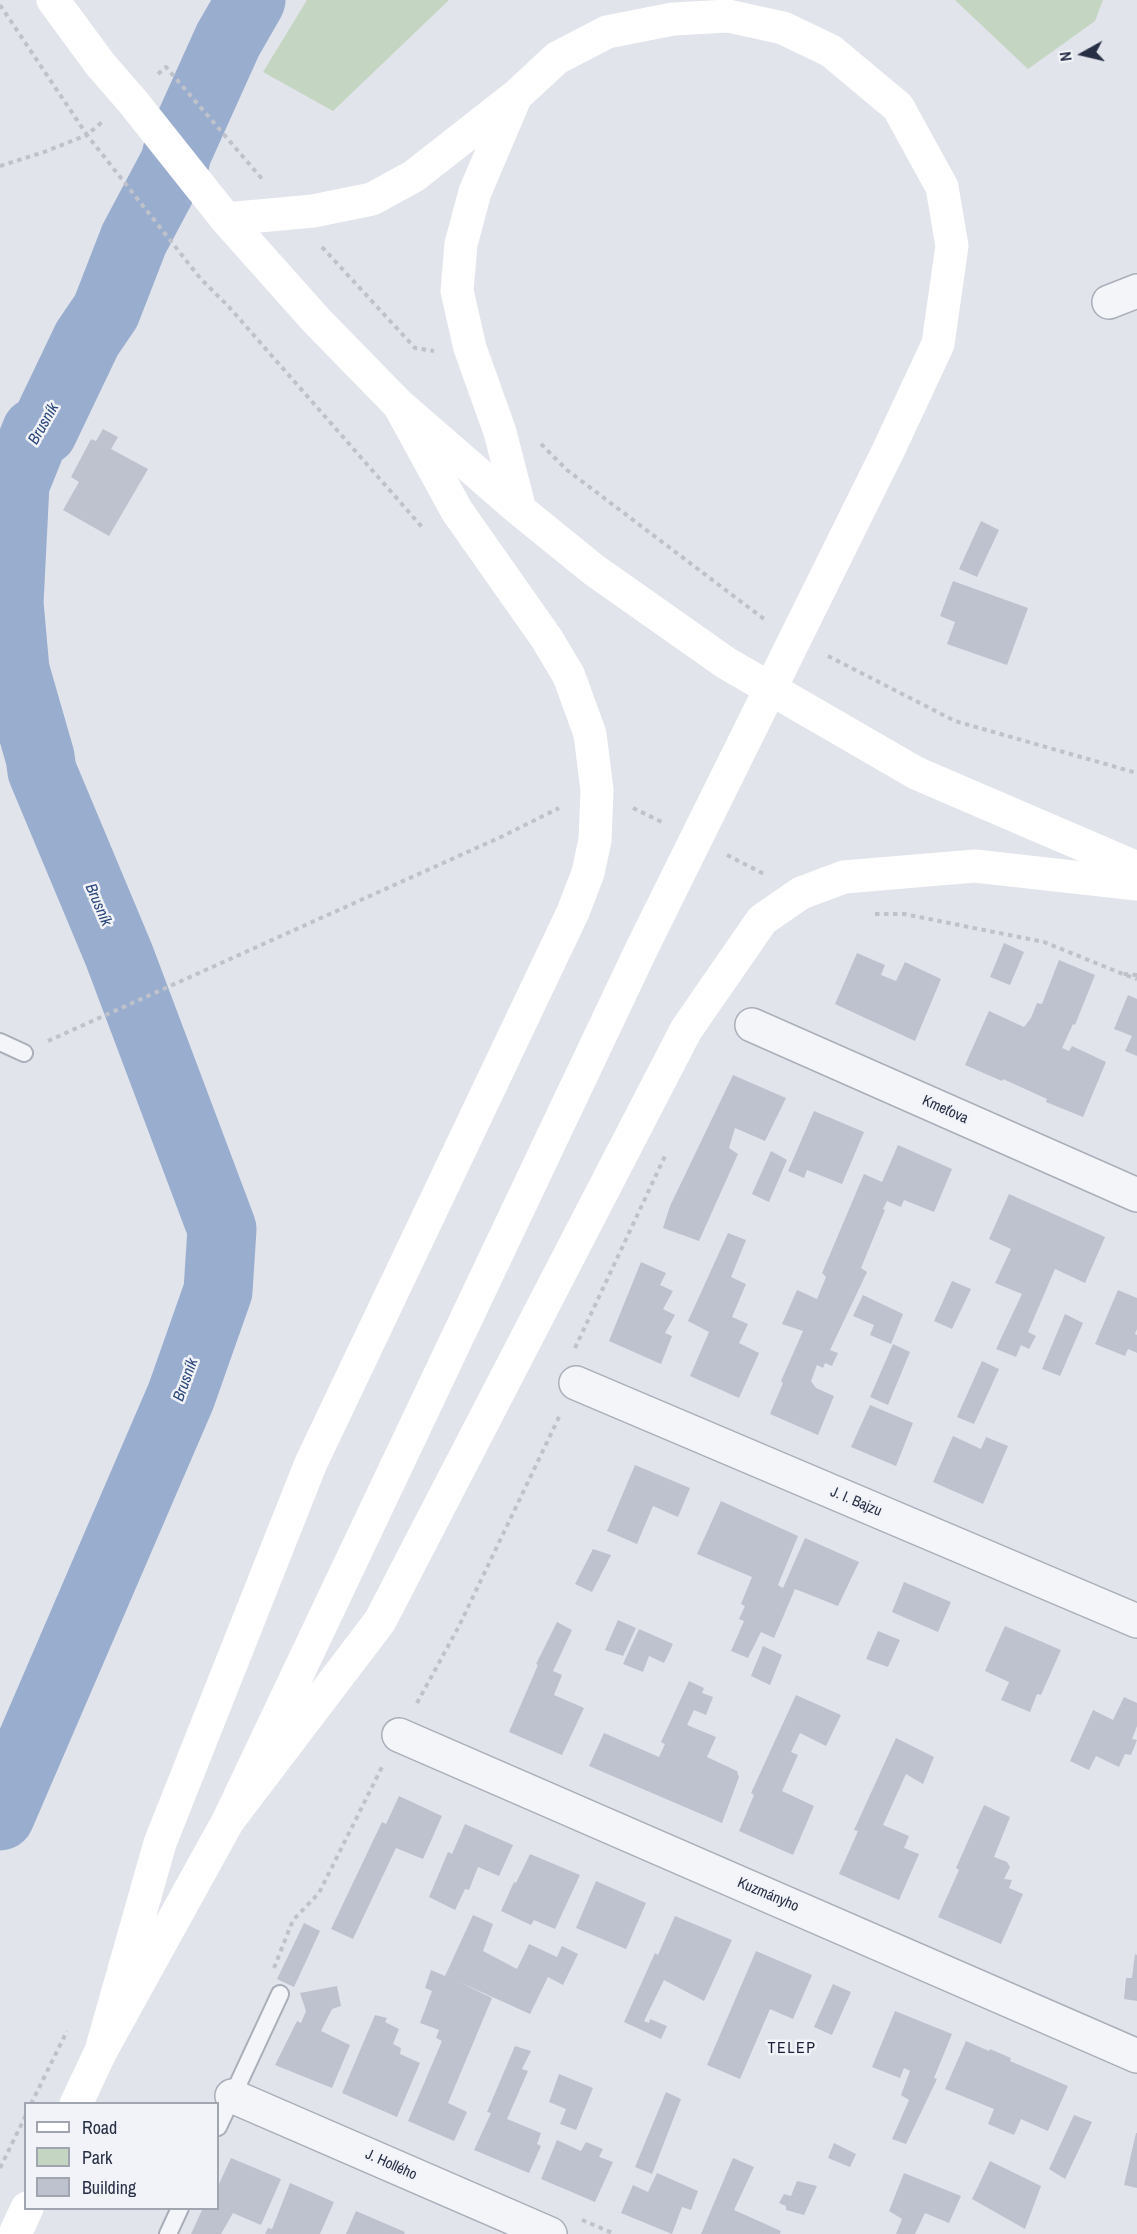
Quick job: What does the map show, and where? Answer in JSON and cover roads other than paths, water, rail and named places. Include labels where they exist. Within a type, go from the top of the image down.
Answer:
[{"type":"main road","points":[[54,0],[100,64],[134,102],[222,214],[316,320],[399,405],[520,510],[594,570],[726,663],[916,773],[1137,868]]},
{"type":"main road","points":[[76,2102],[101,2051],[228,1821],[642,948],[889,449],[938,344],[952,246],[942,187],[898,107],[831,51],[783,28],[728,16],[673,19],[607,32],[557,58],[516,96],[414,176],[372,199],[291,214],[222,214]]},
{"type":"main road","points":[[516,96],[475,192],[461,244],[457,291],[470,348],[500,432],[520,510]]},
{"type":"main road","points":[[101,2051],[160,1844],[311,1463],[573,912],[588,873],[595,840],[597,789],[590,734],[569,676],[548,639],[457,511],[399,405]]},
{"type":"main road","points":[[228,1821],[380,1621],[686,1030],[762,920],[801,893],[844,877],[975,866],[1137,884]]},
{"type":"main road","points":[[15,2234],[26,2210]]},
{"type":"street","name":"Kmeťova","points":[[752,1025],[1137,1195]]},
{"type":"street","name":"J. I. Bajzu","points":[[576,1383],[1137,1621]]},
{"type":"street","name":"Kuzmányho","points":[[399,1735],[1137,2056]]},
{"type":"street","name":"J. Hollého","points":[[232,2096],[550,2234]]},
{"type":"lane","points":[[0,1042],[24,1053]]},
{"type":"lane","points":[[219,2125],[280,1994]]},
{"type":"lane","points":[[168,2234],[179,2210]]},
{"type":"waterway","name":"Brusník","points":[[0,1816],[181,1396],[218,1291],[222,1229],[119,955],[42,771],[15,670],[9,603],[15,484],[36,432],[43,431],[87,339],[106,311],[134,239],[175,162],[228,40],[251,0]]},
{"type":"district","name":"TELEP","points":[[792,2049]]}]
